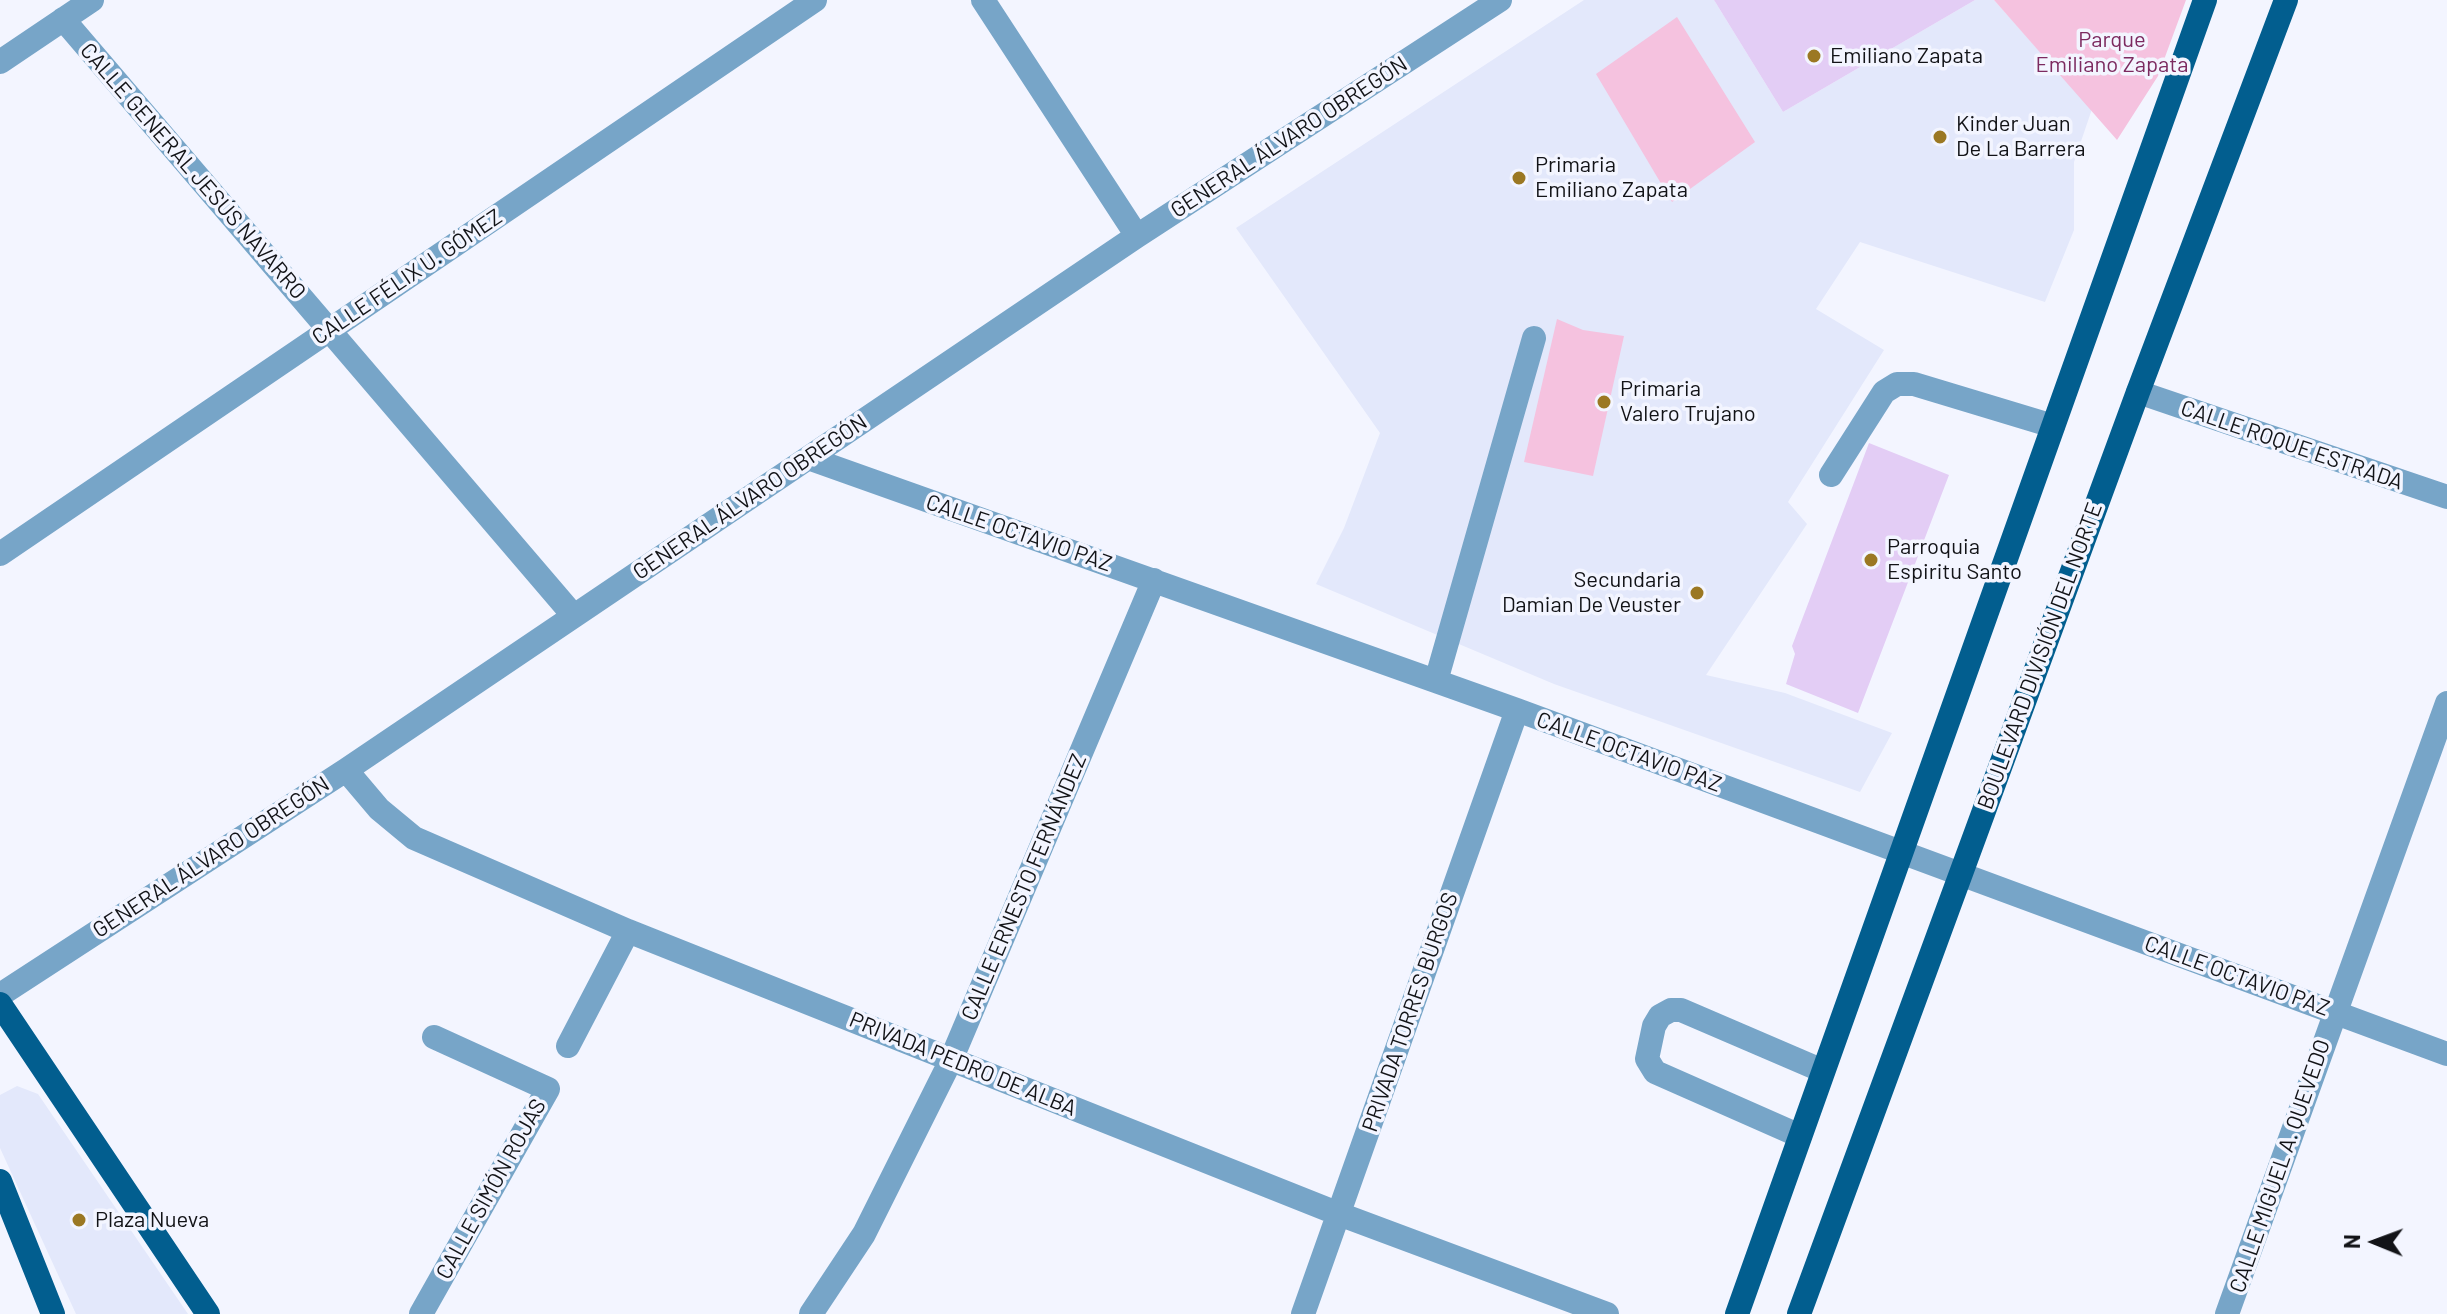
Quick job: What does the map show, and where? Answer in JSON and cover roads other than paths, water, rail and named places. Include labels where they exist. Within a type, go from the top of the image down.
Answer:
[{"type":"main road","points":[[1737,1314],[2205,0]]},
{"type":"main road","name":"BOULEVARD DIVISIÓN DEL NORTE","points":[[1799,1314],[2138,392],[2286,0]]},
{"type":"main road","points":[[0,1004],[208,1314]]},
{"type":"main road","points":[[0,1181],[53,1314]]},
{"type":"street","points":[[0,62],[92,0]]},
{"type":"street","name":"CALLE FÉLIX U. GÓMEZ","points":[[0,554],[815,0]]},
{"type":"street","points":[[983,0],[1137,236]]},
{"type":"street","name":"GENERAL ÁLVARO OBREGÓN","points":[[0,995],[346,770],[1137,236],[1500,0]]},
{"type":"street","name":"CALLE GENERAL JESÚS NAVARRO","points":[[63,19],[573,615]]},
{"type":"street","points":[[1436,681],[1534,338]]},
{"type":"street","points":[[1831,475],[1884,392],[1897,384],[1914,384],[2053,426]]},
{"type":"street","name":"CALLE ROQUE ESTRADA","points":[[2138,392],[2447,497]]},
{"type":"street","name":"CALLE OCTAVIO PAZ","points":[[808,458],[1517,710],[2447,1054]]},
{"type":"street","name":"CALLE ERNESTO FERNÁNDEZ","points":[[811,1314],[864,1234],[951,1060],[1154,580]]},
{"type":"street","name":"CALLE MIGUEL A. QUEVEDO","points":[[2227,1314],[2447,703]]},
{"type":"street","name":"PRIVADA TORRES BURGOS","points":[[1303,1314],[1517,710]]},
{"type":"street","name":"PRIVADA PEDRO DE ALBA","points":[[346,770],[379,809],[414,838],[628,931],[1339,1214],[1607,1314]]},
{"type":"street","points":[[568,1046],[628,931]]},
{"type":"street","points":[[1800,1136],[1655,1072],[1647,1059],[1654,1026],[1660,1016],[1671,1010],[1681,1010],[1823,1071]]},
{"type":"street","name":"CALLE SIMÓN ROJAS","points":[[421,1314],[548,1089],[434,1037]]},
{"type":"place","name":"Emiliano Zapata","points":[[1814,56]]},
{"type":"place","name":"Kinder Juan De La Barrera","points":[[1940,137]]},
{"type":"place","name":"Primaria Emiliano Zapata","points":[[1519,178]]},
{"type":"place","name":"Primaria Valero Trujano","points":[[1604,402]]},
{"type":"place","name":"Parroquia Espiritu Santo","points":[[1871,560]]},
{"type":"place","name":"Secundaria Damian De Veuster","points":[[1697,593]]},
{"type":"place","name":"Plaza Nueva","points":[[79,1220]]},
{"type":"park label","name":"Parque Emiliano Zapata","points":[[2112,52]]}]
